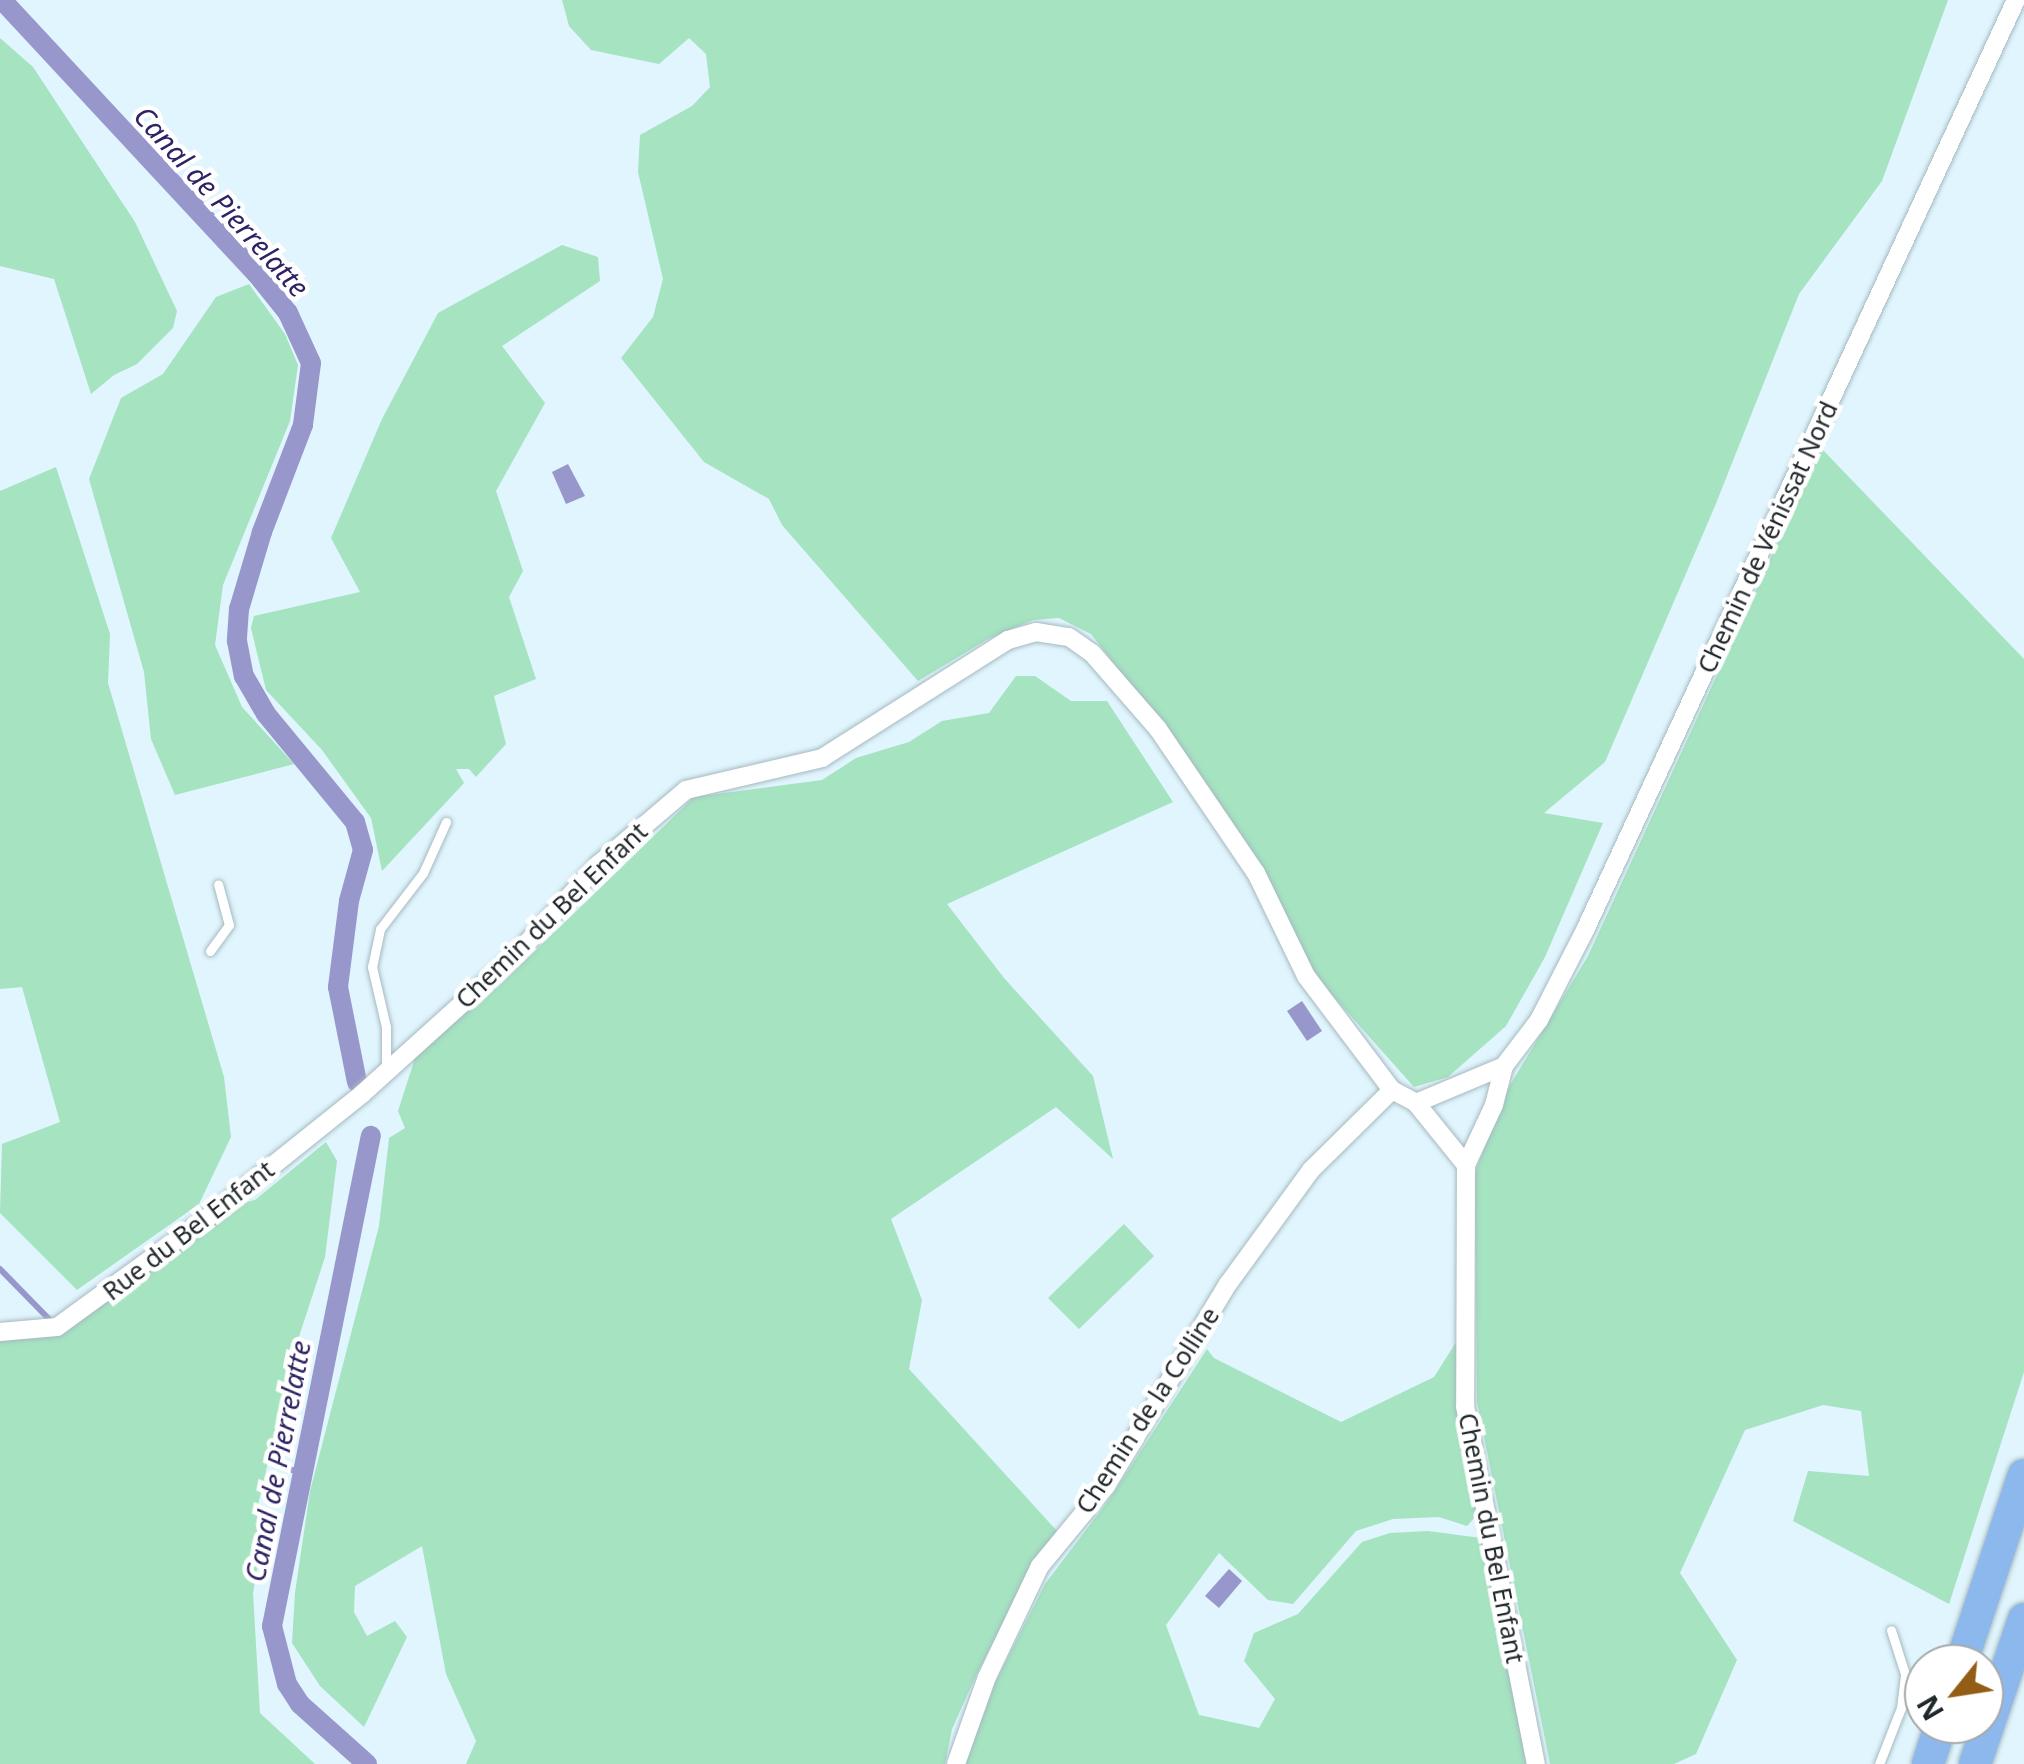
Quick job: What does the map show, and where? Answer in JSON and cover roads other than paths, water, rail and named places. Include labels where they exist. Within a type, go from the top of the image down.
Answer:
[{"type":"highway","points":[[1968,1644],[2024,1475]]},
{"type":"highway","points":[[1975,1764],[2024,1620]]},
{"type":"street","name":"Chemin de Vénissat Nord","points":[[1466,1166],[1494,1105],[1504,1066],[1539,1020],[1586,928],[2016,0]]},
{"type":"street","name":"Chemin du Bel Enfant","points":[[362,1094],[516,954],[599,864],[686,790],[822,758],[1008,640],[1036,632],[1070,637],[1092,654],[1158,729],[1256,873],[1306,976],[1392,1090],[1416,1103],[1466,1166],[1465,1406],[1536,1764]]},
{"type":"street","name":"Chemin de Vénissat Nord","points":[[1416,1103],[1504,1066]]},
{"type":"street","name":"Chemin de la Colline","points":[[956,1764],[980,1694],[1040,1566],[1106,1486],[1228,1284],[1311,1170],[1392,1090]]},
{"type":"street","name":"Rue du Bel Enfant","points":[[0,1332],[45,1330],[78,1315],[362,1094]]},
{"type":"lane","points":[[386,1071],[386,1028],[372,967],[380,928],[423,873],[446,822]]},
{"type":"lane","points":[[210,951],[229,925],[218,884]]},
{"type":"lane","points":[[1879,1764],[1901,1708],[1905,1674],[1891,1630]]},
{"type":"water","points":[[568,464],[585,496],[566,504],[552,472]]},
{"type":"water","points":[[1302,1001],[1322,1031],[1307,1041],[1287,1011]]},
{"type":"water","points":[[1229,1569],[1242,1581],[1219,1608],[1205,1596]]},
{"type":"waterway","name":"Canal de Pierrelatte","points":[[2,0],[256,273],[288,313],[311,363],[303,425],[262,532],[239,609],[237,641],[244,676],[266,714],[355,822],[363,850],[349,901],[338,987],[357,1082]]},
{"type":"waterway","name":"Canal de Pierrelatte","points":[[367,1764],[300,1704],[287,1684],[272,1626],[371,1136]]},
{"type":"waterway","points":[[0,1269],[49,1319]]},
{"type":"waterway","points":[[292,1470],[302,1472]]}]
